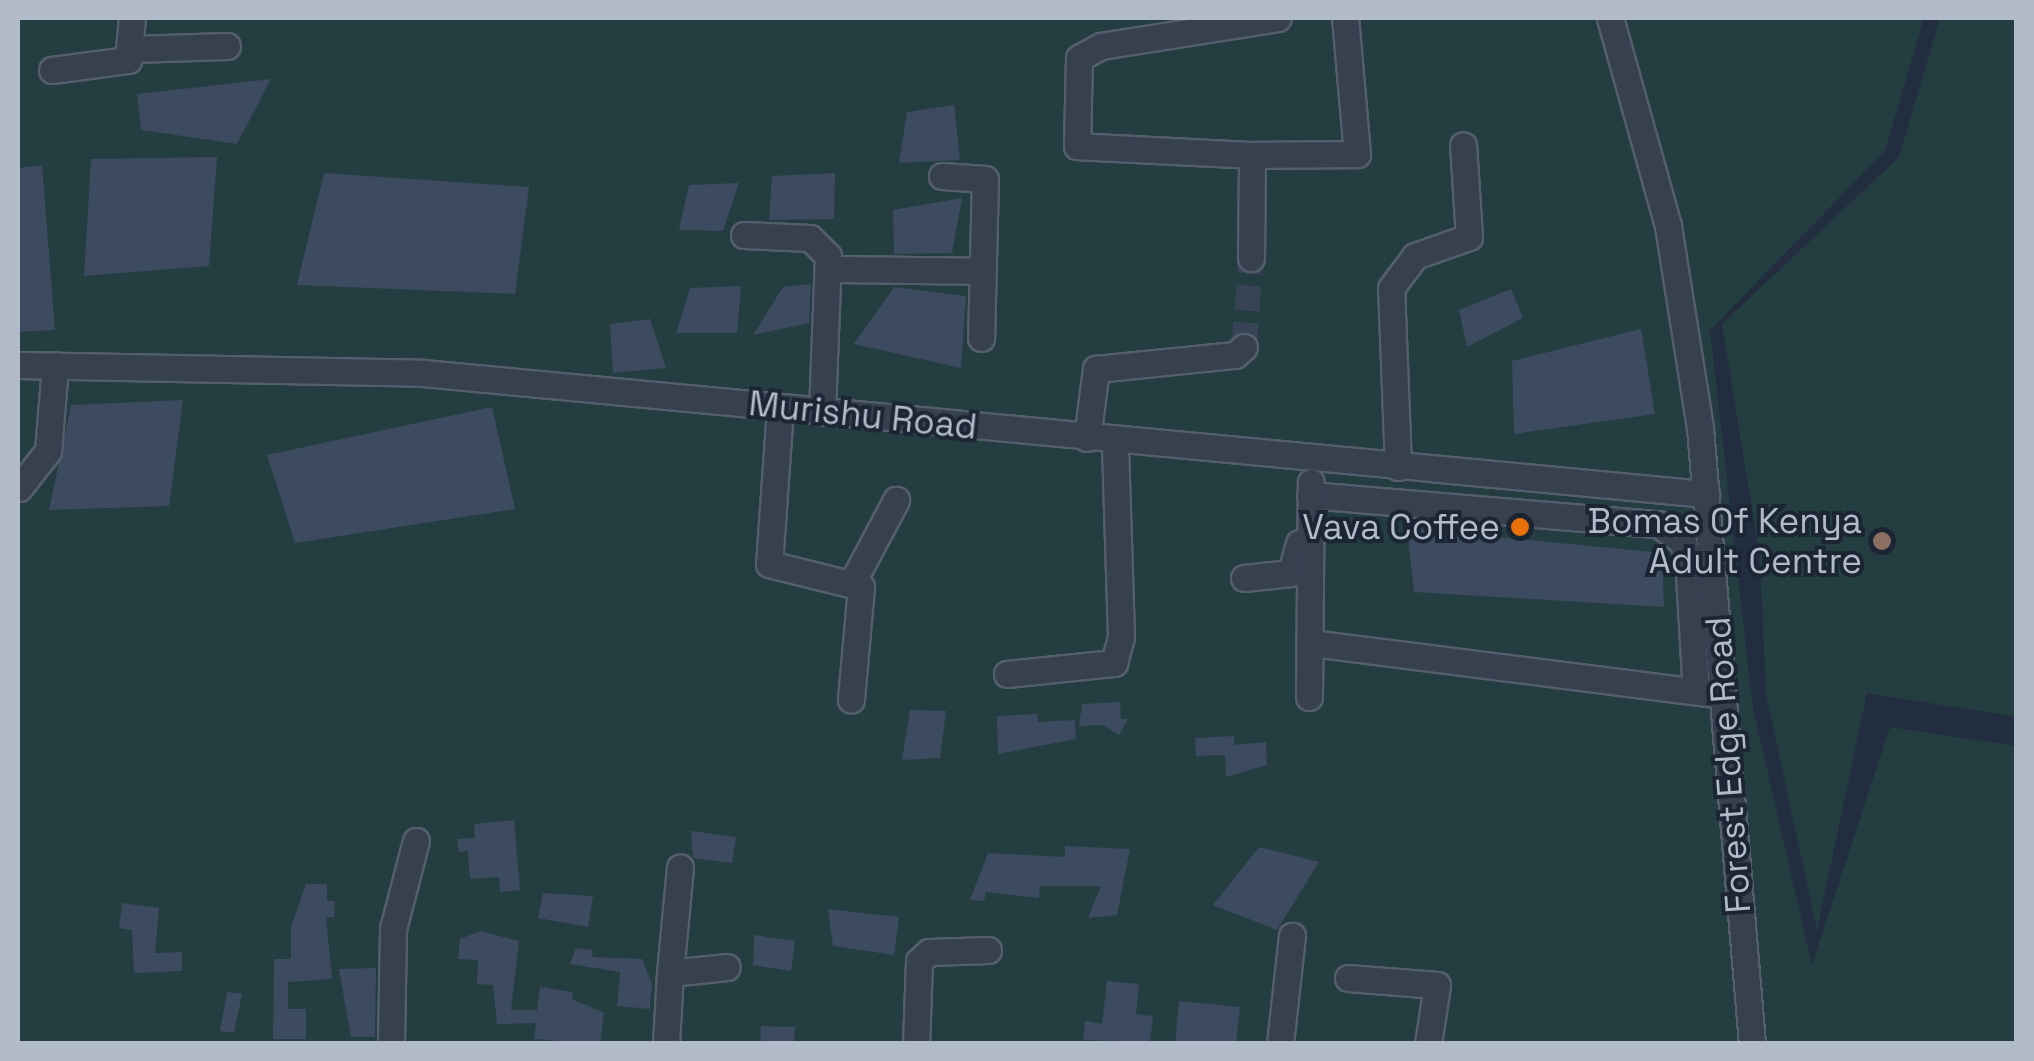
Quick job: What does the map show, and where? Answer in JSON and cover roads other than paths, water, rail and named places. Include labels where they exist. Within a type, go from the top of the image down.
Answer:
[{"type":"street","points":[[52,70],[124,62],[132,49],[132,18]]},
{"type":"street","points":[[1278,18],[1101,46],[1079,58],[1077,146],[1355,159],[1346,18]]},
{"type":"street","name":"Forest Edge Road","points":[[1610,18],[1678,276],[1706,494],[1752,1044]]},
{"type":"street","points":[[132,49],[227,46]]},
{"type":"street","points":[[1398,467],[1391,288],[1415,256],[1469,237],[1463,145]]},
{"type":"street","points":[[1252,155],[1252,258]]},
{"type":"street","points":[[942,176],[984,177],[981,338]]},
{"type":"street","points":[[744,235],[810,238],[830,269],[822,412]]},
{"type":"street","points":[[830,269],[983,271]]},
{"type":"street","points":[[1088,438],[1096,369],[1235,355],[1244,347]]},
{"type":"street","name":"Murishu Road","points":[[18,365],[423,373],[1706,494]]},
{"type":"street","points":[[19,488],[48,451],[55,365]]},
{"type":"street","points":[[780,408],[769,564],[853,581],[862,594],[851,700]]},
{"type":"street","points":[[1007,674],[1114,662],[1121,637],[1115,440]]},
{"type":"street","points":[[1304,459],[1310,495],[1309,697]]},
{"type":"street","points":[[1244,578],[1296,567],[1304,459]]},
{"type":"street","points":[[1310,495],[1658,524],[1683,542],[1688,558],[1696,691]]},
{"type":"street","points":[[853,581],[896,500]]},
{"type":"street","points":[[1311,642],[1723,696]]},
{"type":"street","points":[[391,1044],[392,929],[416,841]]},
{"type":"street","points":[[666,1044],[680,867]]},
{"type":"street","points":[[1280,1044],[1292,936]]},
{"type":"street","points":[[916,1044],[920,961],[929,952],[988,950]]},
{"type":"street","points":[[670,972],[726,967]]},
{"type":"street","points":[[1348,978],[1437,985],[1428,1044]]},
{"type":"tunnel","points":[[1244,347],[1251,258]]},
{"type":"place","name":"Vava Coffee","points":[[1520,527]]},
{"type":"place","name":"Bomas Of Kenya Adult Centre","points":[[1882,541]]}]
